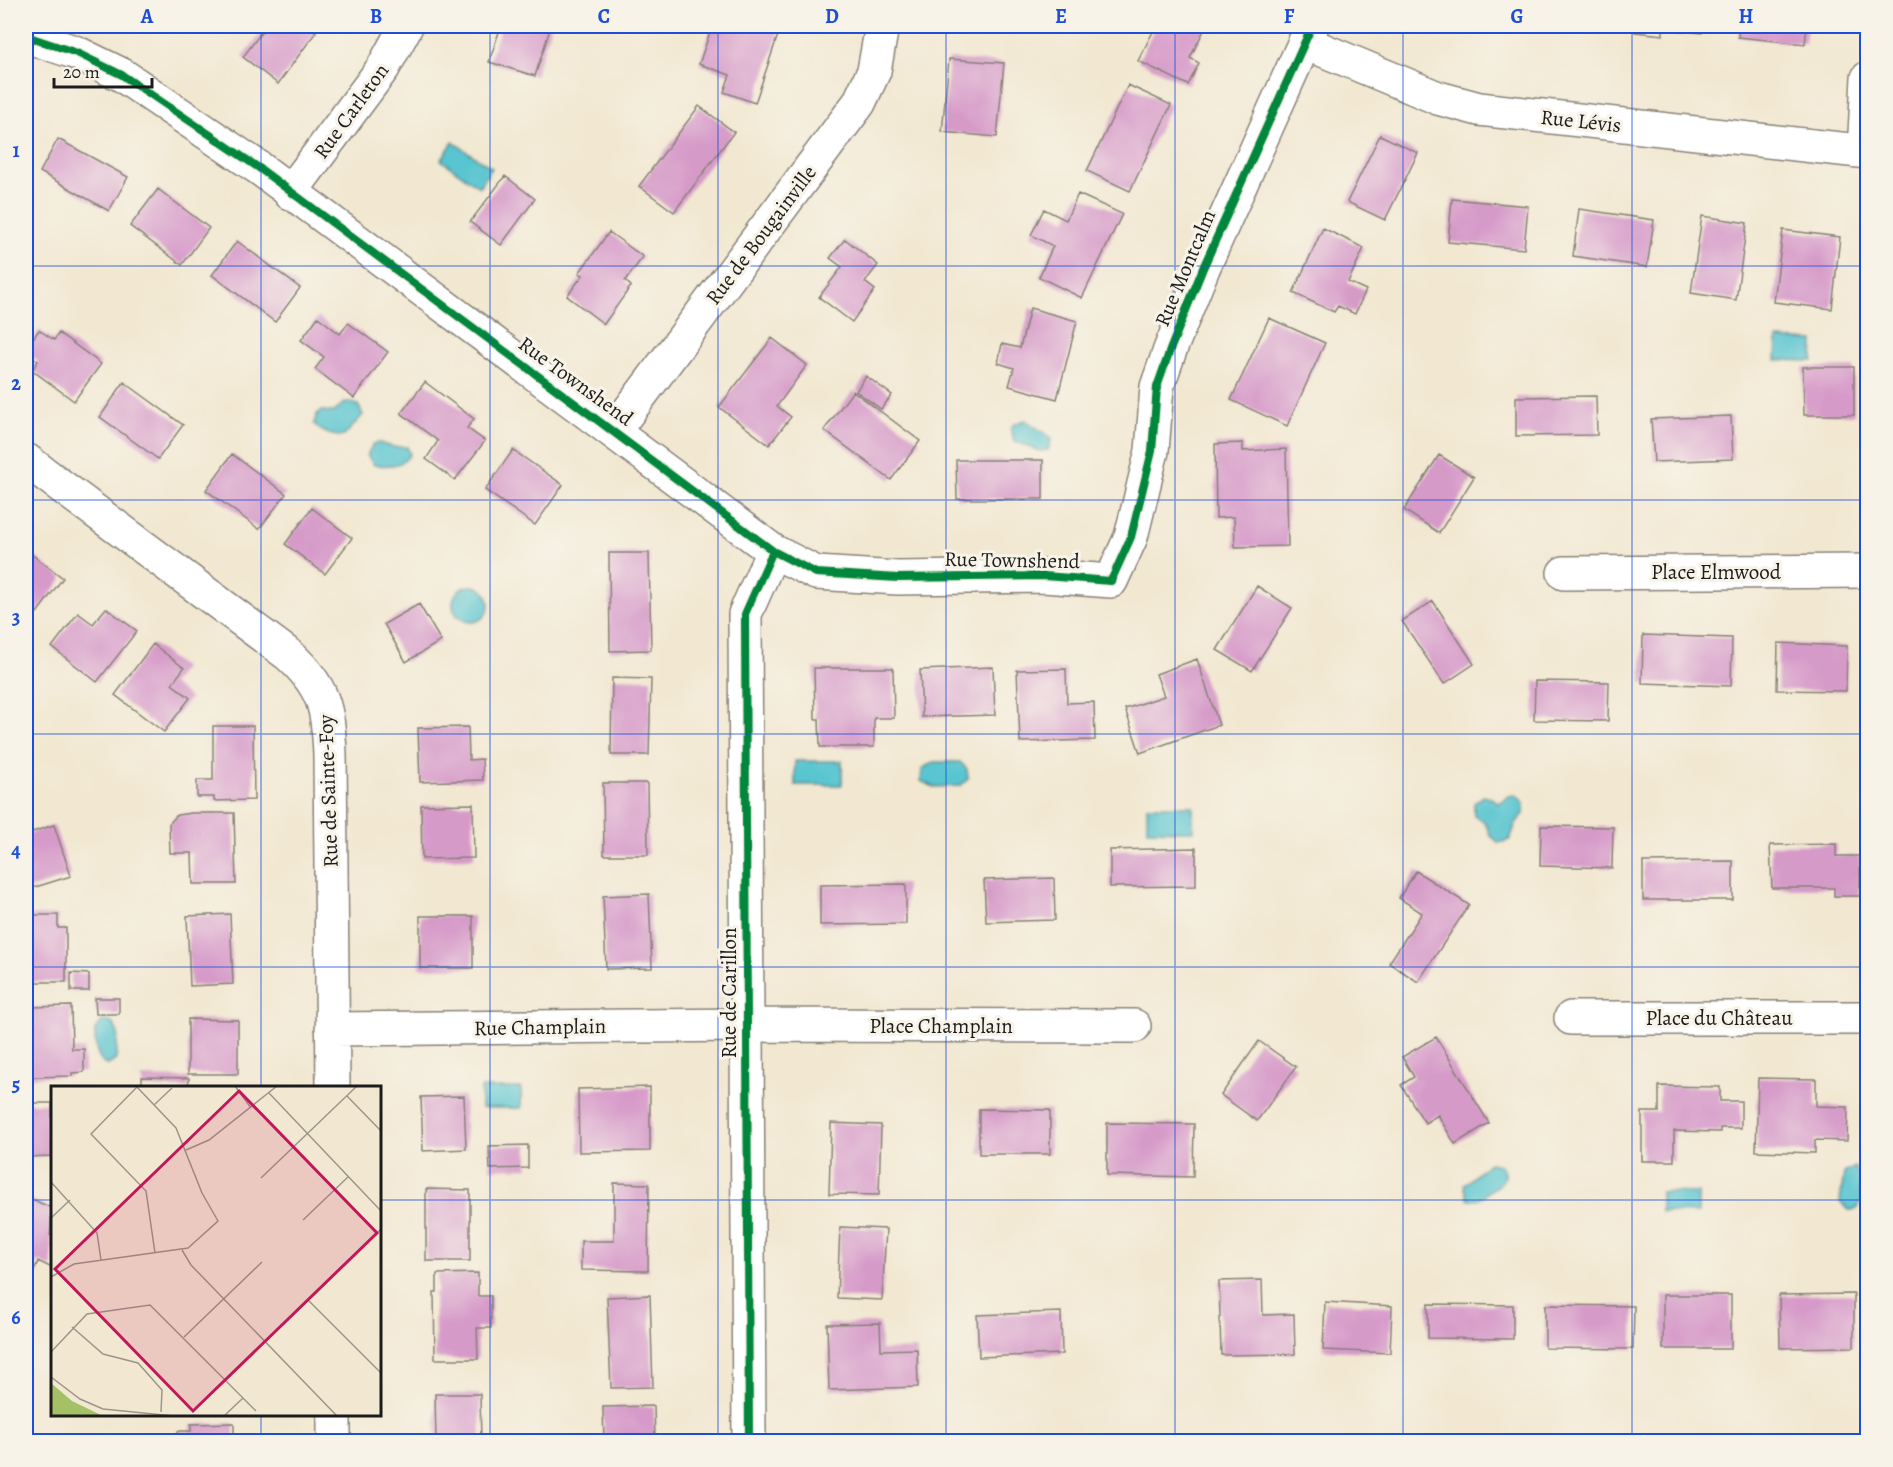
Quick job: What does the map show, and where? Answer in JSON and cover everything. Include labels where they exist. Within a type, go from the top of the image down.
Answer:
[{"type":"street","name":"Rue Carleton","points":[[290,193],[383,68],[406,26]]},
{"type":"street","name":"Rue de Bougainville","points":[[614,431],[859,103],[874,71],[882,26]]},
{"type":"street","name":"Rue Lévis","points":[[1309,34],[1438,98],[1479,109],[1866,152]]},
{"type":"street","name":"Rue Montcalm","points":[[1131,537],[1152,451],[1157,387],[1170,350],[1203,268],[1309,34]]},
{"type":"street","name":"Rue Townshend","points":[[26,36],[77,53],[122,75],[290,193],[773,551],[816,573],[898,578],[1044,576],[1111,581],[1131,537]]},
{"type":"street","points":[[1866,152],[1868,78]]},
{"type":"street","name":"Rue de Sainte-Foy","points":[[26,460],[289,655],[316,685],[329,720],[333,1086]]},
{"type":"street","name":"Rue de Carillon","points":[[749,1442],[745,614],[773,551]]},
{"type":"street","name":"Place Elmwood","points":[[1564,573],[1868,571]]},
{"type":"street","name":"Place du Château","points":[[1571,1018],[1868,1018]]},
{"type":"street","name":"Rue Champlain","points":[[332,1029],[747,1025]]},
{"type":"street","name":"Place Champlain","points":[[747,1025],[1134,1026]]},
{"type":"street","points":[[334,1416],[334,1442]]},
{"type":"water","points":[[453,142],[492,168],[479,187],[441,160]]},
{"type":"water","points":[[1777,339],[1814,341],[1813,361],[1776,360]]},
{"type":"water","points":[[350,402],[358,405],[363,415],[344,436],[327,433],[314,423],[317,414],[322,411],[334,412],[344,403]]},
{"type":"water","points":[[1025,420],[1052,438],[1048,450],[1040,451],[1014,441],[1011,429],[1014,424]]},
{"type":"water","points":[[379,443],[393,447],[407,447],[410,454],[399,463],[374,465],[367,455],[373,444]]},
{"type":"water","points":[[471,586],[483,592],[489,604],[483,616],[471,622],[459,616],[453,604],[459,592]]},
{"type":"water","points":[[795,761],[842,761],[842,785],[795,785]]},
{"type":"water","points":[[933,762],[960,762],[967,769],[968,779],[960,786],[933,787],[921,781],[922,769]]},
{"type":"water","points":[[1515,795],[1524,802],[1524,814],[1516,823],[1510,840],[1499,843],[1490,835],[1486,824],[1474,815],[1474,803],[1483,796],[1494,799],[1498,803]]},
{"type":"water","points":[[1147,806],[1193,806],[1193,831],[1147,830]]},
{"type":"water","points":[[102,1021],[113,1023],[118,1033],[116,1060],[108,1065],[101,1061],[95,1043],[95,1030]]},
{"type":"water","points":[[481,1088],[521,1088],[521,1108],[481,1108]]},
{"type":"water","points":[[1489,1163],[1500,1165],[1504,1178],[1480,1199],[1468,1198],[1464,1185]]},
{"type":"water","points":[[1855,1167],[1861,1179],[1859,1190],[1862,1200],[1856,1210],[1849,1210],[1840,1202],[1844,1173]]},
{"type":"water","points":[[1661,1192],[1698,1193],[1698,1213],[1661,1212]]},
{"type":"building","points":[[266,26],[308,26],[316,32],[278,84],[243,57]]},
{"type":"building","points":[[501,26],[551,26],[535,76],[489,62]]},
{"type":"building","points":[[712,26],[781,26],[755,103],[724,92],[730,75],[699,64]]},
{"type":"building","points":[[1156,26],[1206,26],[1190,58],[1199,63],[1188,85],[1138,61]]},
{"type":"building","points":[[1635,26],[1703,26],[1702,33],[1663,29],[1663,35],[1635,32]]},
{"type":"building","points":[[1739,26],[1807,26],[1805,44],[1738,37]]},
{"type":"building","points":[[949,59],[1004,63],[997,137],[942,132]]},
{"type":"building","points":[[1128,85],[1171,105],[1130,191],[1087,171]]},
{"type":"building","points":[[699,106],[734,132],[674,212],[639,186]]},
{"type":"building","points":[[26,118],[33,120],[26,148]]},
{"type":"building","points":[[1380,135],[1418,153],[1385,220],[1347,202]]},
{"type":"building","points":[[58,139],[128,177],[109,211],[40,172]]},
{"type":"building","points":[[505,176],[535,199],[501,245],[470,222]]},
{"type":"building","points":[[158,189],[209,228],[182,265],[130,226]]},
{"type":"building","points":[[1078,194],[1122,214],[1082,298],[1039,277],[1053,246],[1031,235],[1044,209],[1066,220]]},
{"type":"building","points":[[1452,199],[1528,206],[1524,249],[1448,242]]},
{"type":"building","points":[[1579,209],[1654,220],[1647,267],[1573,256]]},
{"type":"building","points":[[1702,216],[1747,223],[1736,300],[1691,293]]},
{"type":"building","points":[[1323,228],[1364,248],[1348,282],[1366,290],[1355,314],[1338,306],[1334,312],[1293,293]]},
{"type":"building","points":[[1783,230],[1840,237],[1832,309],[1774,302]]},
{"type":"building","points":[[609,232],[643,257],[625,281],[631,286],[604,324],[567,296],[583,275],[579,273]]},
{"type":"building","points":[[845,239],[878,265],[865,282],[875,290],[852,322],[819,297],[842,267],[830,258]]},
{"type":"building","points":[[237,241],[300,288],[275,322],[212,275]]},
{"type":"building","points":[[1030,308],[1077,321],[1057,399],[1009,386],[1014,368],[998,363],[1002,344],[1020,348]]},
{"type":"building","points":[[318,317],[340,334],[348,323],[388,352],[354,398],[315,369],[324,357],[301,340]]},
{"type":"building","points":[[1269,318],[1325,343],[1287,426],[1231,400]]},
{"type":"building","points":[[39,330],[54,340],[59,333],[101,364],[74,401],[32,370],[38,361],[26,353],[26,348]]},
{"type":"building","points":[[772,338],[807,365],[777,406],[791,417],[769,445],[719,407]]},
{"type":"building","points":[[1803,367],[1854,367],[1854,415],[1804,415]]},
{"type":"building","points":[[866,376],[892,395],[881,409],[856,391]]},
{"type":"building","points":[[124,382],[183,425],[158,459],[100,417]]},
{"type":"building","points":[[425,382],[474,419],[467,428],[485,441],[455,480],[426,459],[438,441],[401,413]]},
{"type":"building","points":[[853,391],[920,441],[891,480],[824,430]]},
{"type":"building","points":[[1596,396],[1597,435],[1516,436],[1516,397]]},
{"type":"building","points":[[1731,416],[1733,459],[1654,462],[1651,419]]},
{"type":"building","points":[[1243,443],[1243,451],[1286,449],[1288,546],[1235,547],[1234,517],[1216,518],[1215,444]]},
{"type":"building","points":[[513,450],[563,485],[535,525],[485,490]]},
{"type":"building","points":[[232,454],[286,494],[259,529],[206,490]]},
{"type":"building","points":[[1439,455],[1474,477],[1439,533],[1404,510]]},
{"type":"building","points":[[956,460],[1043,460],[1043,499],[957,499]]},
{"type":"building","points":[[312,508],[352,538],[325,574],[285,544]]},
{"type":"building","points":[[26,550],[63,578],[37,613],[26,604]]},
{"type":"building","points":[[609,553],[649,553],[651,650],[610,651]]},
{"type":"building","points":[[1257,586],[1292,608],[1252,671],[1217,650]]},
{"type":"building","points":[[1433,601],[1474,664],[1444,684],[1402,621]]},
{"type":"building","points":[[419,604],[441,641],[406,662],[384,624]]},
{"type":"building","points":[[106,608],[137,631],[97,682],[52,647],[78,613],[93,624]]},
{"type":"building","points":[[1643,635],[1732,638],[1731,686],[1642,683]]},
{"type":"building","points":[[1778,643],[1847,646],[1846,691],[1777,690]]},
{"type":"building","points":[[153,644],[184,668],[172,684],[190,698],[164,732],[115,695]]},
{"type":"building","points":[[1197,659],[1219,725],[1140,753],[1125,709],[1164,696],[1156,674]]},
{"type":"building","points":[[993,667],[995,715],[922,717],[920,670]]},
{"type":"building","points":[[814,668],[893,668],[894,718],[874,718],[874,747],[820,747],[819,719],[815,719]]},
{"type":"building","points":[[1066,669],[1067,703],[1094,702],[1095,740],[1020,742],[1017,670]]},
{"type":"building","points":[[612,678],[651,679],[649,755],[611,755]]},
{"type":"building","points":[[1535,681],[1609,682],[1608,721],[1534,720]]},
{"type":"building","points":[[213,726],[253,726],[254,800],[214,801],[214,797],[197,797],[197,780],[213,780]]},
{"type":"building","points":[[468,727],[469,760],[482,759],[483,780],[420,782],[418,728]]},
{"type":"building","points":[[603,783],[647,783],[648,855],[604,855]]},
{"type":"building","points":[[473,804],[474,858],[422,859],[421,805]]},
{"type":"building","points":[[234,813],[236,884],[193,884],[192,853],[170,853],[169,824],[177,815]]},
{"type":"building","points":[[54,825],[71,876],[29,889],[26,880],[26,834]]},
{"type":"building","points":[[1541,826],[1613,827],[1612,868],[1540,866]]},
{"type":"building","points":[[1836,844],[1836,856],[1860,856],[1860,896],[1834,896],[1834,888],[1772,888],[1770,845]]},
{"type":"building","points":[[1196,848],[1196,886],[1110,887],[1110,850]]},
{"type":"building","points":[[1733,861],[1733,900],[1643,900],[1643,862]]},
{"type":"building","points":[[1416,871],[1469,905],[1418,982],[1389,963],[1422,913],[1399,898]]},
{"type":"building","points":[[1054,878],[1055,920],[986,922],[984,880]]},
{"type":"building","points":[[906,884],[906,924],[820,925],[820,885]]},
{"type":"building","points":[[649,894],[652,968],[606,969],[603,896]]},
{"type":"building","points":[[230,914],[233,984],[190,986],[187,916]]},
{"type":"building","points":[[26,915],[58,915],[58,928],[66,928],[66,982],[26,982]]},
{"type":"building","points":[[420,916],[473,916],[473,968],[420,968]]},
{"type":"building","points":[[71,973],[89,974],[89,991],[71,991]]},
{"type":"building","points":[[95,998],[119,998],[119,1014],[96,1014]]},
{"type":"building","points":[[71,1006],[72,1049],[84,1049],[84,1072],[72,1073],[72,1076],[30,1077],[29,1007]]},
{"type":"building","points":[[188,1019],[238,1020],[238,1074],[188,1074]]},
{"type":"building","points":[[1436,1037],[1489,1123],[1455,1144],[1438,1115],[1425,1123],[1401,1085],[1414,1077],[1402,1057]]},
{"type":"building","points":[[1259,1041],[1296,1067],[1257,1121],[1221,1095]]},
{"type":"building","points":[[142,1077],[189,1078],[188,1086],[142,1086]]},
{"type":"building","points":[[1758,1078],[1816,1079],[1816,1106],[1848,1107],[1847,1141],[1815,1140],[1815,1153],[1756,1151]]},
{"type":"building","points":[[1659,1086],[1720,1087],[1720,1101],[1741,1101],[1741,1128],[1720,1128],[1720,1132],[1674,1131],[1674,1161],[1642,1161],[1642,1112],[1659,1112]]},
{"type":"building","points":[[650,1087],[650,1151],[579,1152],[578,1089]]},
{"type":"building","points":[[464,1096],[466,1149],[423,1151],[421,1097]]},
{"type":"building","points":[[26,1103],[51,1103],[51,1156],[26,1157]]},
{"type":"building","points":[[979,1109],[1050,1110],[1050,1154],[979,1154]]},
{"type":"building","points":[[831,1123],[881,1125],[879,1195],[829,1194]]},
{"type":"building","points":[[1107,1123],[1194,1124],[1193,1177],[1107,1175]]},
{"type":"building","points":[[528,1145],[528,1168],[490,1169],[489,1146]]},
{"type":"building","points":[[614,1183],[649,1184],[648,1271],[581,1270],[581,1241],[614,1241]]},
{"type":"building","points":[[426,1189],[470,1190],[470,1261],[426,1261]]},
{"type":"building","points":[[26,1197],[51,1208],[51,1268],[38,1261],[31,1279],[26,1276]]},
{"type":"building","points":[[840,1227],[886,1229],[882,1300],[837,1298]]},
{"type":"building","points":[[478,1273],[478,1296],[491,1296],[491,1328],[477,1328],[478,1359],[435,1359],[434,1292],[437,1292],[437,1274]]},
{"type":"building","points":[[1262,1280],[1263,1315],[1294,1314],[1295,1354],[1221,1355],[1219,1281]]},
{"type":"building","points":[[1854,1294],[1854,1347],[1780,1348],[1779,1295]]},
{"type":"building","points":[[650,1295],[653,1387],[611,1388],[607,1297]]},
{"type":"building","points":[[1663,1295],[1731,1295],[1731,1349],[1663,1349]]},
{"type":"building","points":[[1325,1302],[1392,1306],[1390,1353],[1323,1350]]},
{"type":"building","points":[[1428,1304],[1513,1305],[1513,1339],[1428,1338]]},
{"type":"building","points":[[1545,1305],[1634,1306],[1633,1349],[1545,1348]]},
{"type":"building","points":[[1061,1312],[1062,1354],[979,1357],[977,1315]]},
{"type":"building","points":[[880,1323],[881,1350],[917,1349],[918,1387],[829,1390],[827,1324]]},
{"type":"building","points":[[435,1394],[480,1394],[481,1442],[436,1442]]},
{"type":"building","points":[[654,1406],[655,1442],[604,1442],[603,1407]]},
{"type":"building","points":[[234,1423],[234,1442],[178,1442],[178,1431],[191,1431],[191,1424]]},
{"type":"cycle path","points":[[26,36],[77,53],[122,75],[259,168],[773,551],[816,573],[898,578],[1044,576],[1111,581],[1131,537],[1152,451],[1157,387],[1170,350],[1203,268],[1312,26]]},
{"type":"cycle path","points":[[1868,78],[1864,152],[1868,152]]},
{"type":"cycle path","points":[[749,1442],[745,614],[773,551]]}]
